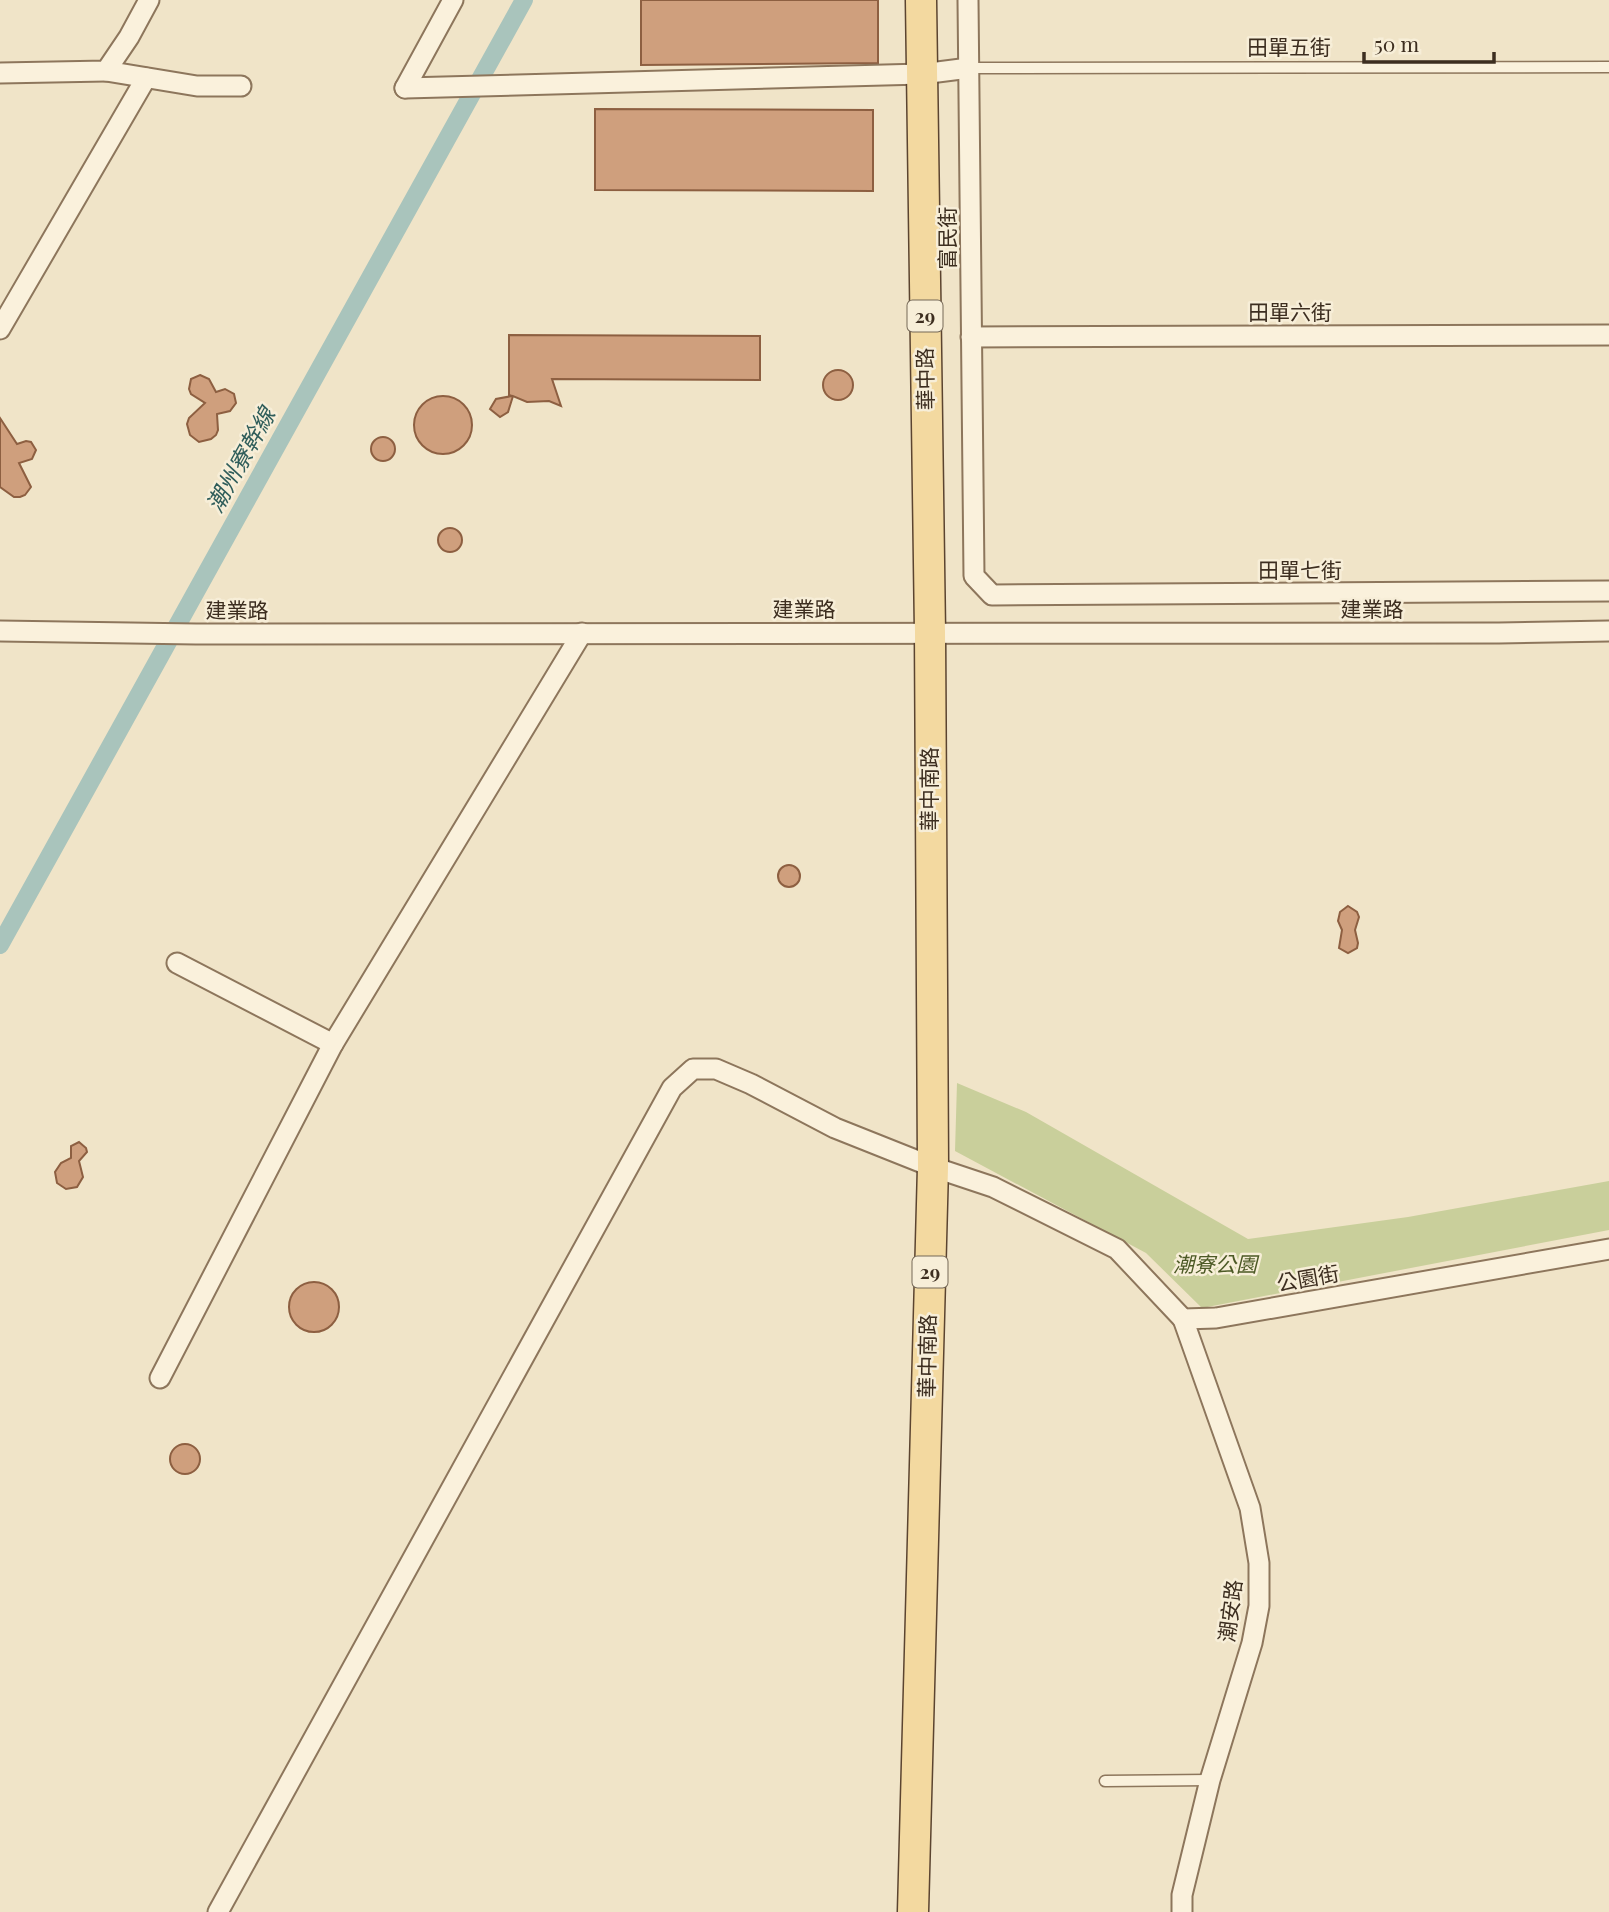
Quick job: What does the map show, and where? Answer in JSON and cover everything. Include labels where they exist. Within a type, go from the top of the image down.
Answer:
[{"type":"main road","name":"華中路","points":[[921,0],[930,632]]},
{"type":"main road","name":"華中南路","points":[[913,1912],[933,1167],[930,632]]},
{"type":"street","points":[[106,71],[149,0]]},
{"type":"street","points":[[453,0],[405,88],[922,73],[969,68]]},
{"type":"street","name":"富民街","points":[[968,0],[974,576],[992,595]]},
{"type":"street","points":[[0,73],[106,71],[197,86],[241,86]]},
{"type":"street","points":[[0,329],[146,78]]},
{"type":"street","name":"田單六街","points":[[971,337],[1609,335]]},
{"type":"street","name":"田單七街","points":[[992,595],[1609,591]]},
{"type":"street","name":"建業路","points":[[0,631],[197,634],[1609,631]]},
{"type":"street","points":[[160,1378],[333,1044],[582,633]]},
{"type":"street","points":[[177,963],[333,1044]]},
{"type":"street","points":[[218,1912],[672,1088],[693,1069],[716,1069],[751,1084],[835,1128],[933,1167],[993,1187],[1117,1249],[1183,1319]]},
{"type":"street","name":"公園街","points":[[1183,1319],[1216,1318],[1609,1249]]},
{"type":"street","name":"潮安路","points":[[1182,1912],[1182,1895],[1210,1780],[1252,1643],[1259,1605],[1259,1563],[1250,1508],[1183,1319]]},
{"type":"lane","name":"田單五街","points":[[969,68],[1609,67]]},
{"type":"lane","points":[[1105,1781],[1210,1780]]},
{"type":"green space","name":"潮寮公園","points":[[957,1083],[1026,1112],[1248,1239],[1408,1217],[1609,1181],[1609,1230],[1202,1308],[1146,1253],[955,1151]]},
{"type":"building","points":[[641,0],[878,0],[878,63],[641,65]]},
{"type":"building","points":[[595,109],[873,110],[873,191],[595,190]]},
{"type":"building","points":[[509,335],[760,336],[760,380],[552,379],[561,406],[549,401],[527,402],[513,396],[508,412],[500,417],[490,409],[496,399],[512,396],[509,395]]},
{"type":"building","points":[[838,370],[849,374],[853,385],[849,396],[838,400],[827,396],[823,385],[827,374]]},
{"type":"building","points":[[200,375],[209,379],[216,392],[225,389],[234,394],[236,403],[230,411],[217,414],[216,435],[199,442],[190,435],[187,424],[189,418],[205,403],[191,394],[189,389],[191,379]]},
{"type":"building","points":[[437,396],[449,396],[464,404],[472,419],[472,431],[464,446],[449,454],[437,454],[422,446],[414,431],[414,419],[422,404]]},
{"type":"building","points":[[0,418],[17,444],[31,442],[36,450],[32,459],[19,463],[31,487],[20,497],[14,497],[0,487]]},
{"type":"building","points":[[383,437],[392,440],[395,449],[392,458],[383,461],[374,458],[371,449],[374,440]]},
{"type":"building","points":[[450,528],[458,532],[462,540],[458,548],[450,552],[442,548],[438,540],[442,532]]},
{"type":"building","points":[[789,865],[799,872],[800,876],[793,886],[789,887],[779,880],[778,876],[785,866]]},
{"type":"building","points":[[1348,906],[1357,912],[1359,917],[1355,930],[1357,948],[1348,953],[1339,948],[1342,930],[1338,921],[1340,912]]},
{"type":"building","points":[[79,1142],[87,1152],[79,1161],[83,1177],[77,1187],[66,1189],[57,1183],[55,1172],[61,1163],[71,1158],[71,1146]]},
{"type":"building","points":[[314,1282],[331,1290],[339,1307],[331,1324],[314,1332],[297,1324],[289,1307],[297,1290]]},
{"type":"building","points":[[185,1444],[196,1448],[200,1459],[196,1470],[185,1474],[174,1470],[170,1459],[174,1448]]},
{"type":"waterway","name":"潮州寮幹線","points":[[0,945],[524,0]]}]
